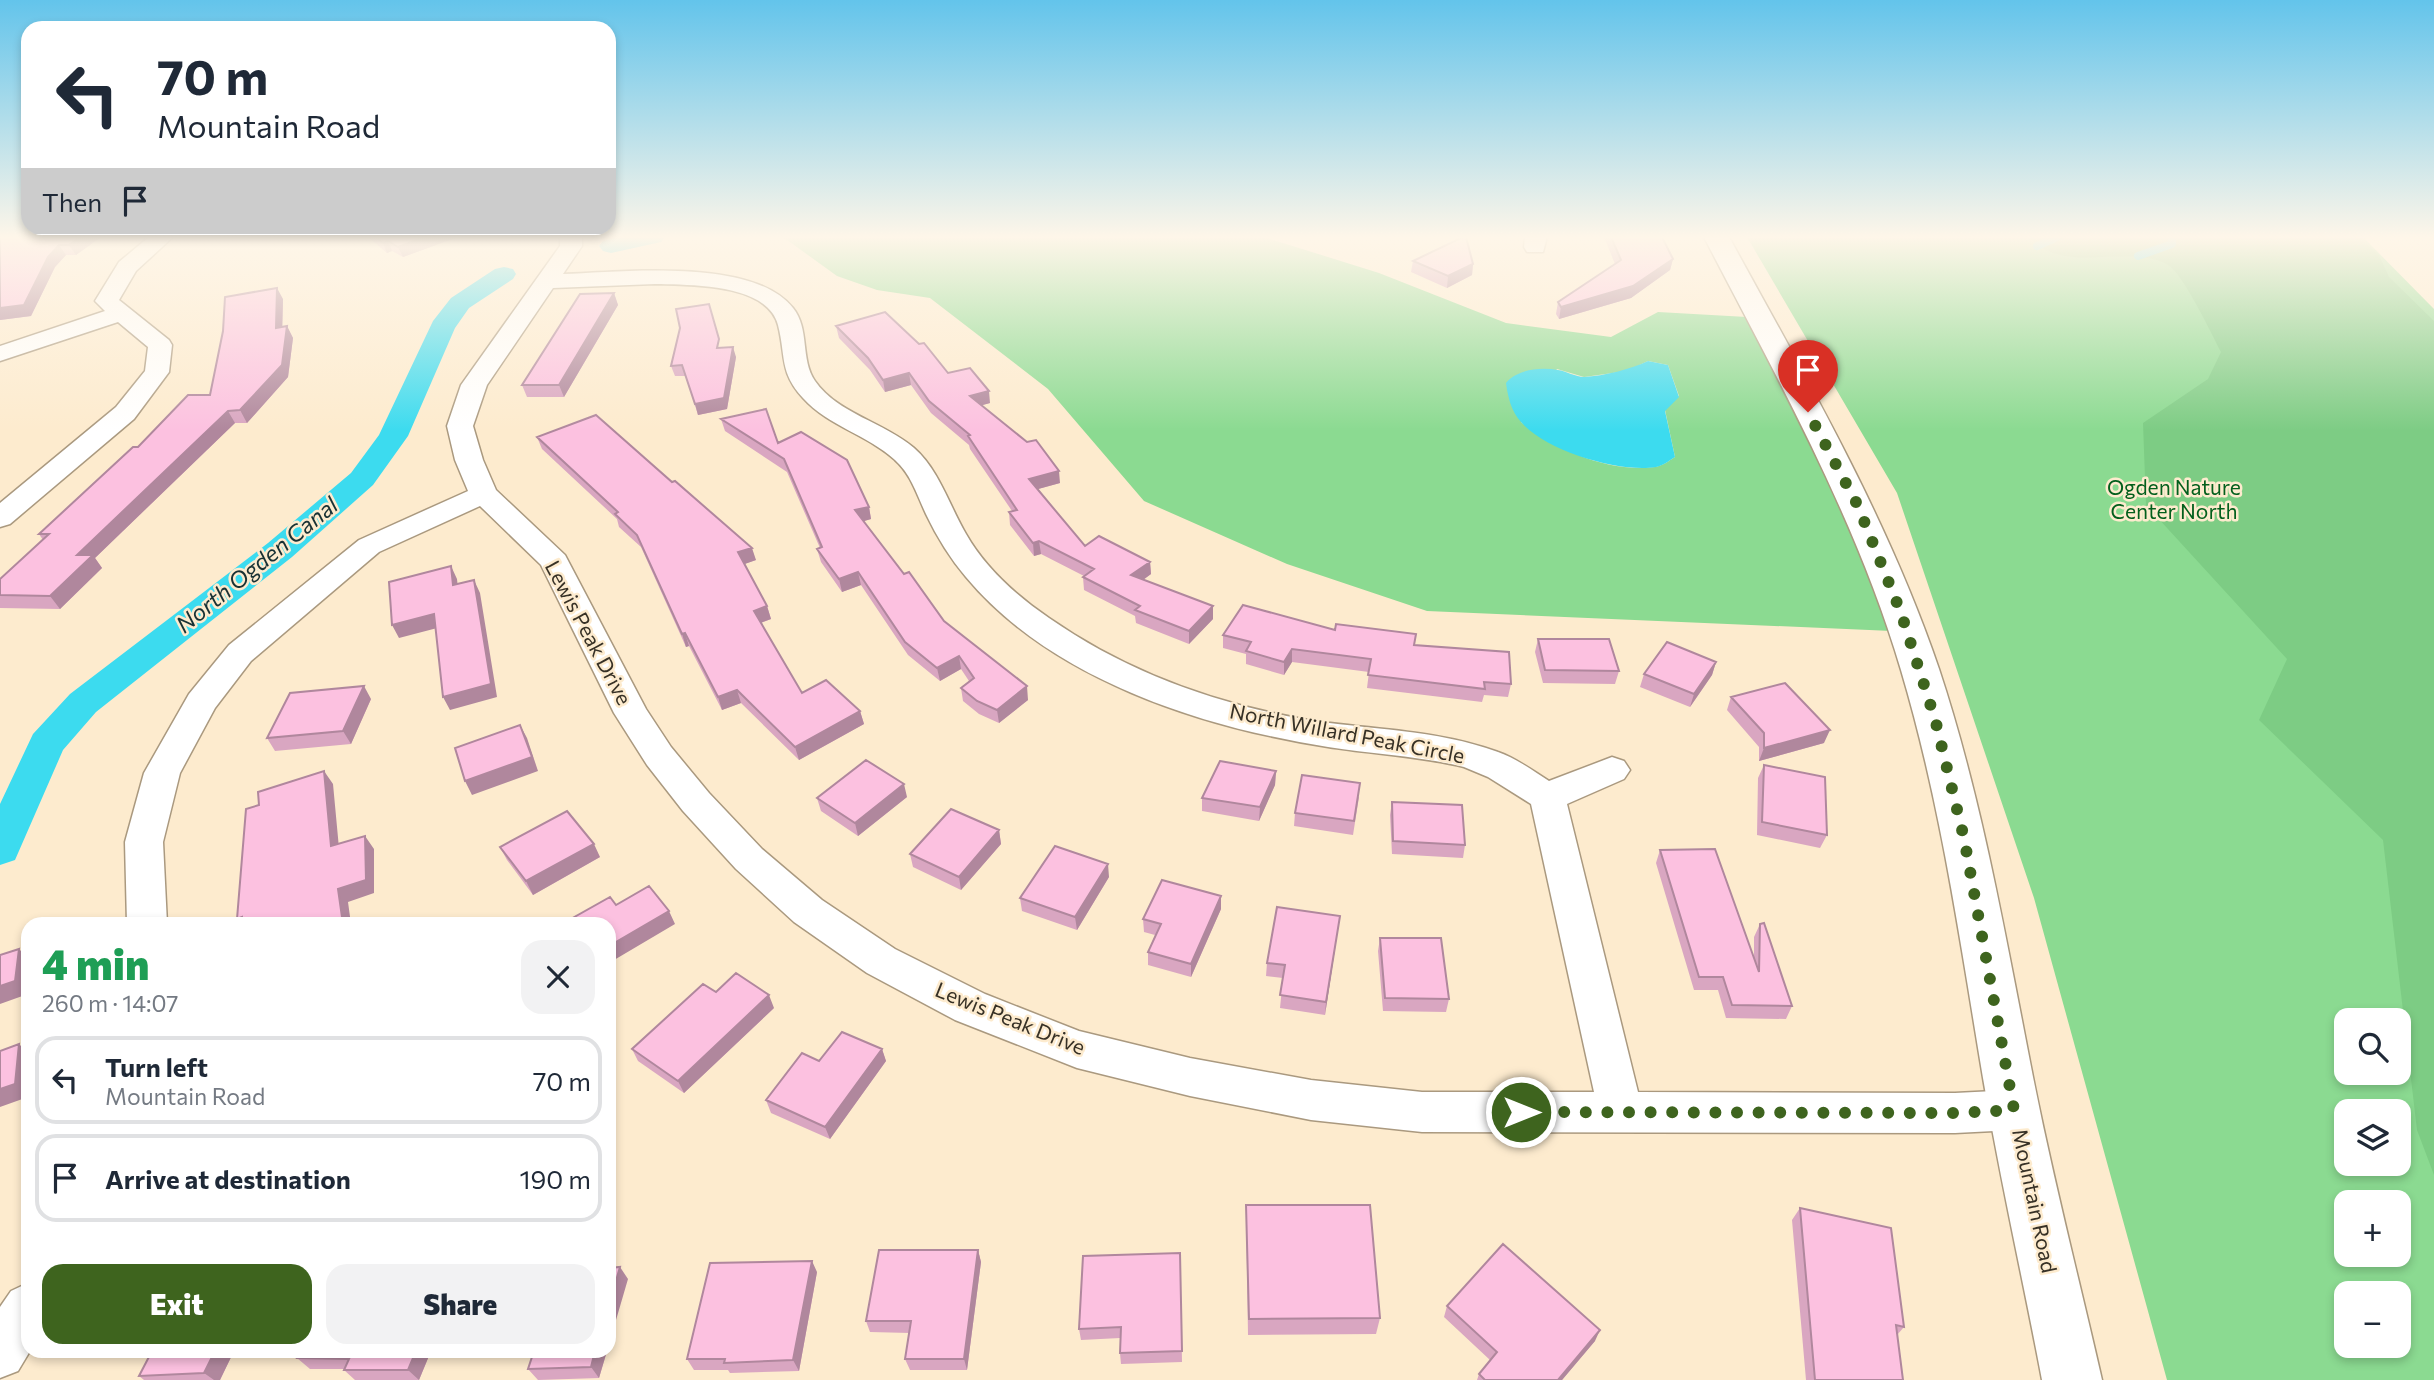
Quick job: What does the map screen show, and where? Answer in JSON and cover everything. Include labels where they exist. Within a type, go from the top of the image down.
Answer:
[{"type":"street","points":[[0,518],[125,413],[157,372],[160,345],[107,301]]},
{"type":"street","name":"Lewis Peak Drive","points":[[533,301],[474,385],[460,426],[468,460],[482,494],[554,561],[631,713],[659,755],[696,802],[749,859],[808,911],[881,961],[970,1007],[1077,1049],[1190,1077],[1311,1100],[1422,1112],[1955,1113],[2014,1110]]},
{"type":"street","name":"North Willard Peak Circle","points":[[774,301],[790,320],[797,369],[804,384],[823,402],[894,445],[917,467],[963,554],[1004,598],[1046,632],[1101,664],[1166,694],[1237,716],[1326,734],[1434,748],[1486,761],[1547,797]]},
{"type":"street","name":"Mountain Road","points":[[1750,301],[1858,506],[1901,613],[1935,719],[1964,838],[2014,1110],[2072,1380]]},
{"type":"street","points":[[0,354],[122,313]]},
{"type":"street","points":[[147,917],[144,842],[162,773],[201,702],[240,653],[369,546],[482,494]]},
{"type":"street","points":[[1612,770],[1547,797],[1620,1111]]},
{"type":"street","points":[[0,1353],[21,1319]]},
{"type":"green space","points":[[934,301],[1451,301],[1506,323],[1611,337],[1658,312],[1747,317],[1839,496],[1892,631],[1427,611],[1287,564],[1144,501],[1048,389]],"holes":[[[1648,361],[1668,365],[1679,396],[1665,410],[1675,457],[1655,467],[1637,468],[1601,463],[1551,442],[1521,422],[1557,369],[1584,377],[1627,371]]]},
{"type":"green space","name":"Ogden Nature Center North","points":[[1785,301],[2427,301],[2434,309],[2434,1380],[2167,1380],[2034,898],[1897,493]]},
{"type":"green space","points":[[2194,301],[2414,301],[2434,321],[2434,1175],[2417,1130],[2411,1079],[2411,1008],[2403,1008],[2383,840],[2259,720],[2287,659],[2146,505],[2143,423],[2208,379],[2221,352]]},
{"type":"water","points":[[1648,361],[1668,365],[1679,397],[1665,411],[1675,457],[1658,466],[1623,467],[1565,451],[1532,433],[1521,422],[1509,399],[1506,383],[1523,372],[1551,369],[1581,377],[1617,372]]},
{"type":"building","points":[[0,301],[26,301],[24,305],[0,308]]},
{"type":"building","points":[[225,301],[277,301],[276,328],[287,326],[282,365],[240,410],[228,411],[77,555],[93,555],[50,596],[0,595],[0,579],[49,534],[39,534],[133,447],[138,447],[188,395],[210,395],[223,331]]},
{"type":"building","points":[[575,301],[609,301],[559,385],[522,385]]},
{"type":"building","points":[[1559,301],[1580,301],[1561,307]]},
{"type":"building","points":[[709,304],[719,339],[717,348],[733,347],[724,398],[695,404],[682,365],[671,366],[680,328],[676,309]]},
{"type":"building","points":[[885,312],[919,344],[924,343],[948,373],[970,368],[989,391],[970,396],[1027,442],[1036,440],[1059,471],[1029,479],[1085,546],[1099,536],[1150,562],[1131,575],[1213,606],[1189,631],[1135,610],[1140,606],[1083,577],[1094,569],[1039,541],[1033,543],[1009,512],[1017,510],[968,436],[970,435],[929,401],[909,373],[883,380],[868,358],[836,326]]},
{"type":"building","points":[[766,409],[778,443],[801,432],[847,460],[869,507],[855,510],[904,574],[909,572],[944,621],[1027,686],[997,710],[977,701],[961,688],[974,678],[959,656],[937,668],[905,642],[858,572],[839,579],[817,549],[822,547],[784,459],[721,419]]},
{"type":"building","points":[[596,415],[752,548],[738,552],[767,606],[754,611],[802,693],[826,680],[860,711],[795,747],[737,690],[718,697],[685,633],[682,634],[637,535],[615,514],[618,512],[537,437]]},
{"type":"building","points":[[451,566],[453,585],[474,580],[491,684],[443,697],[434,614],[392,625],[389,582]]},
{"type":"building","points":[[1243,605],[1335,630],[1336,624],[1416,634],[1414,645],[1509,652],[1511,684],[1484,682],[1485,689],[1368,675],[1371,659],[1292,649],[1284,662],[1246,651],[1251,642],[1223,635]]},
{"type":"building","points":[[1538,639],[1609,639],[1619,671],[1545,670]]},
{"type":"building","points":[[1667,642],[1716,662],[1694,694],[1644,674]]},
{"type":"building","points":[[1785,683],[1830,730],[1764,748],[1764,733],[1731,697]]},
{"type":"building","points":[[364,686],[343,731],[267,738],[290,693]]},
{"type":"building","points":[[520,725],[532,757],[465,781],[455,748]]},
{"type":"building","points":[[866,760],[904,784],[855,823],[817,798]]},
{"type":"building","points":[[1220,761],[1276,771],[1260,807],[1202,798]]},
{"type":"building","points":[[1764,765],[1825,777],[1827,835],[1762,822]]},
{"type":"building","points":[[324,771],[331,846],[365,836],[366,880],[338,889],[342,917],[237,917],[246,809],[259,805],[258,792]]},
{"type":"building","points":[[1302,775],[1360,783],[1354,821],[1295,813]]},
{"type":"building","points":[[1392,802],[1462,805],[1465,845],[1393,841]]},
{"type":"building","points":[[951,809],[999,830],[959,877],[910,854]]},
{"type":"building","points":[[567,811],[594,844],[526,881],[500,847]]},
{"type":"building","points":[[1055,846],[1108,864],[1075,917],[1020,898]]},
{"type":"building","points":[[1715,849],[1759,972],[1760,924],[1764,923],[1792,1006],[1732,1005],[1723,977],[1699,977],[1660,850]]},
{"type":"building","points":[[1162,880],[1221,896],[1191,964],[1148,952],[1161,924],[1143,919]]},
{"type":"building","points":[[649,886],[669,911],[616,942],[616,917],[574,917],[610,897],[616,905]]},
{"type":"building","points":[[1277,907],[1340,916],[1326,1002],[1280,995],[1285,965],[1267,963]]},
{"type":"building","points":[[1380,938],[1441,938],[1449,999],[1385,998]]},
{"type":"building","points":[[19,949],[15,981],[0,986],[0,955]]},
{"type":"building","points":[[736,973],[769,995],[678,1081],[632,1049],[703,984],[716,992]]},
{"type":"building","points":[[842,1032],[882,1049],[825,1127],[766,1100],[802,1053],[819,1061]]},
{"type":"building","points":[[19,1044],[15,1084],[0,1089],[0,1051]]},
{"type":"building","points":[[1246,1205],[1370,1205],[1380,1318],[1249,1319]]},
{"type":"building","points":[[1800,1208],[1891,1228],[1904,1327],[1896,1325],[1903,1380],[1815,1380]]},
{"type":"building","points":[[1503,1244],[1600,1330],[1558,1380],[1485,1380],[1479,1374],[1497,1352],[1447,1306]]},
{"type":"building","points":[[879,1250],[978,1250],[964,1359],[905,1359],[911,1321],[866,1321]]},
{"type":"building","points":[[1180,1253],[1182,1351],[1120,1353],[1121,1327],[1079,1329],[1083,1256]]},
{"type":"building","points":[[812,1261],[793,1360],[724,1363],[725,1359],[687,1359],[710,1263]]},
{"type":"building","points":[[148,1358],[212,1358],[204,1373],[139,1376]]},
{"type":"building","points":[[297,1358],[413,1358],[408,1370],[344,1370],[349,1359]]},
{"type":"building","points":[[532,1358],[593,1358],[591,1367],[528,1369]]},
{"type":"waterway","name":"North Ogden Canal","points":[[0,849],[47,744],[83,703],[280,550],[362,479],[393,436],[442,327],[462,301]]},
{"type":"route","points":[[1521,1112],[1955,1113],[2014,1110],[1964,838],[1935,719],[1901,613],[1858,506],[1808,412]]}]
